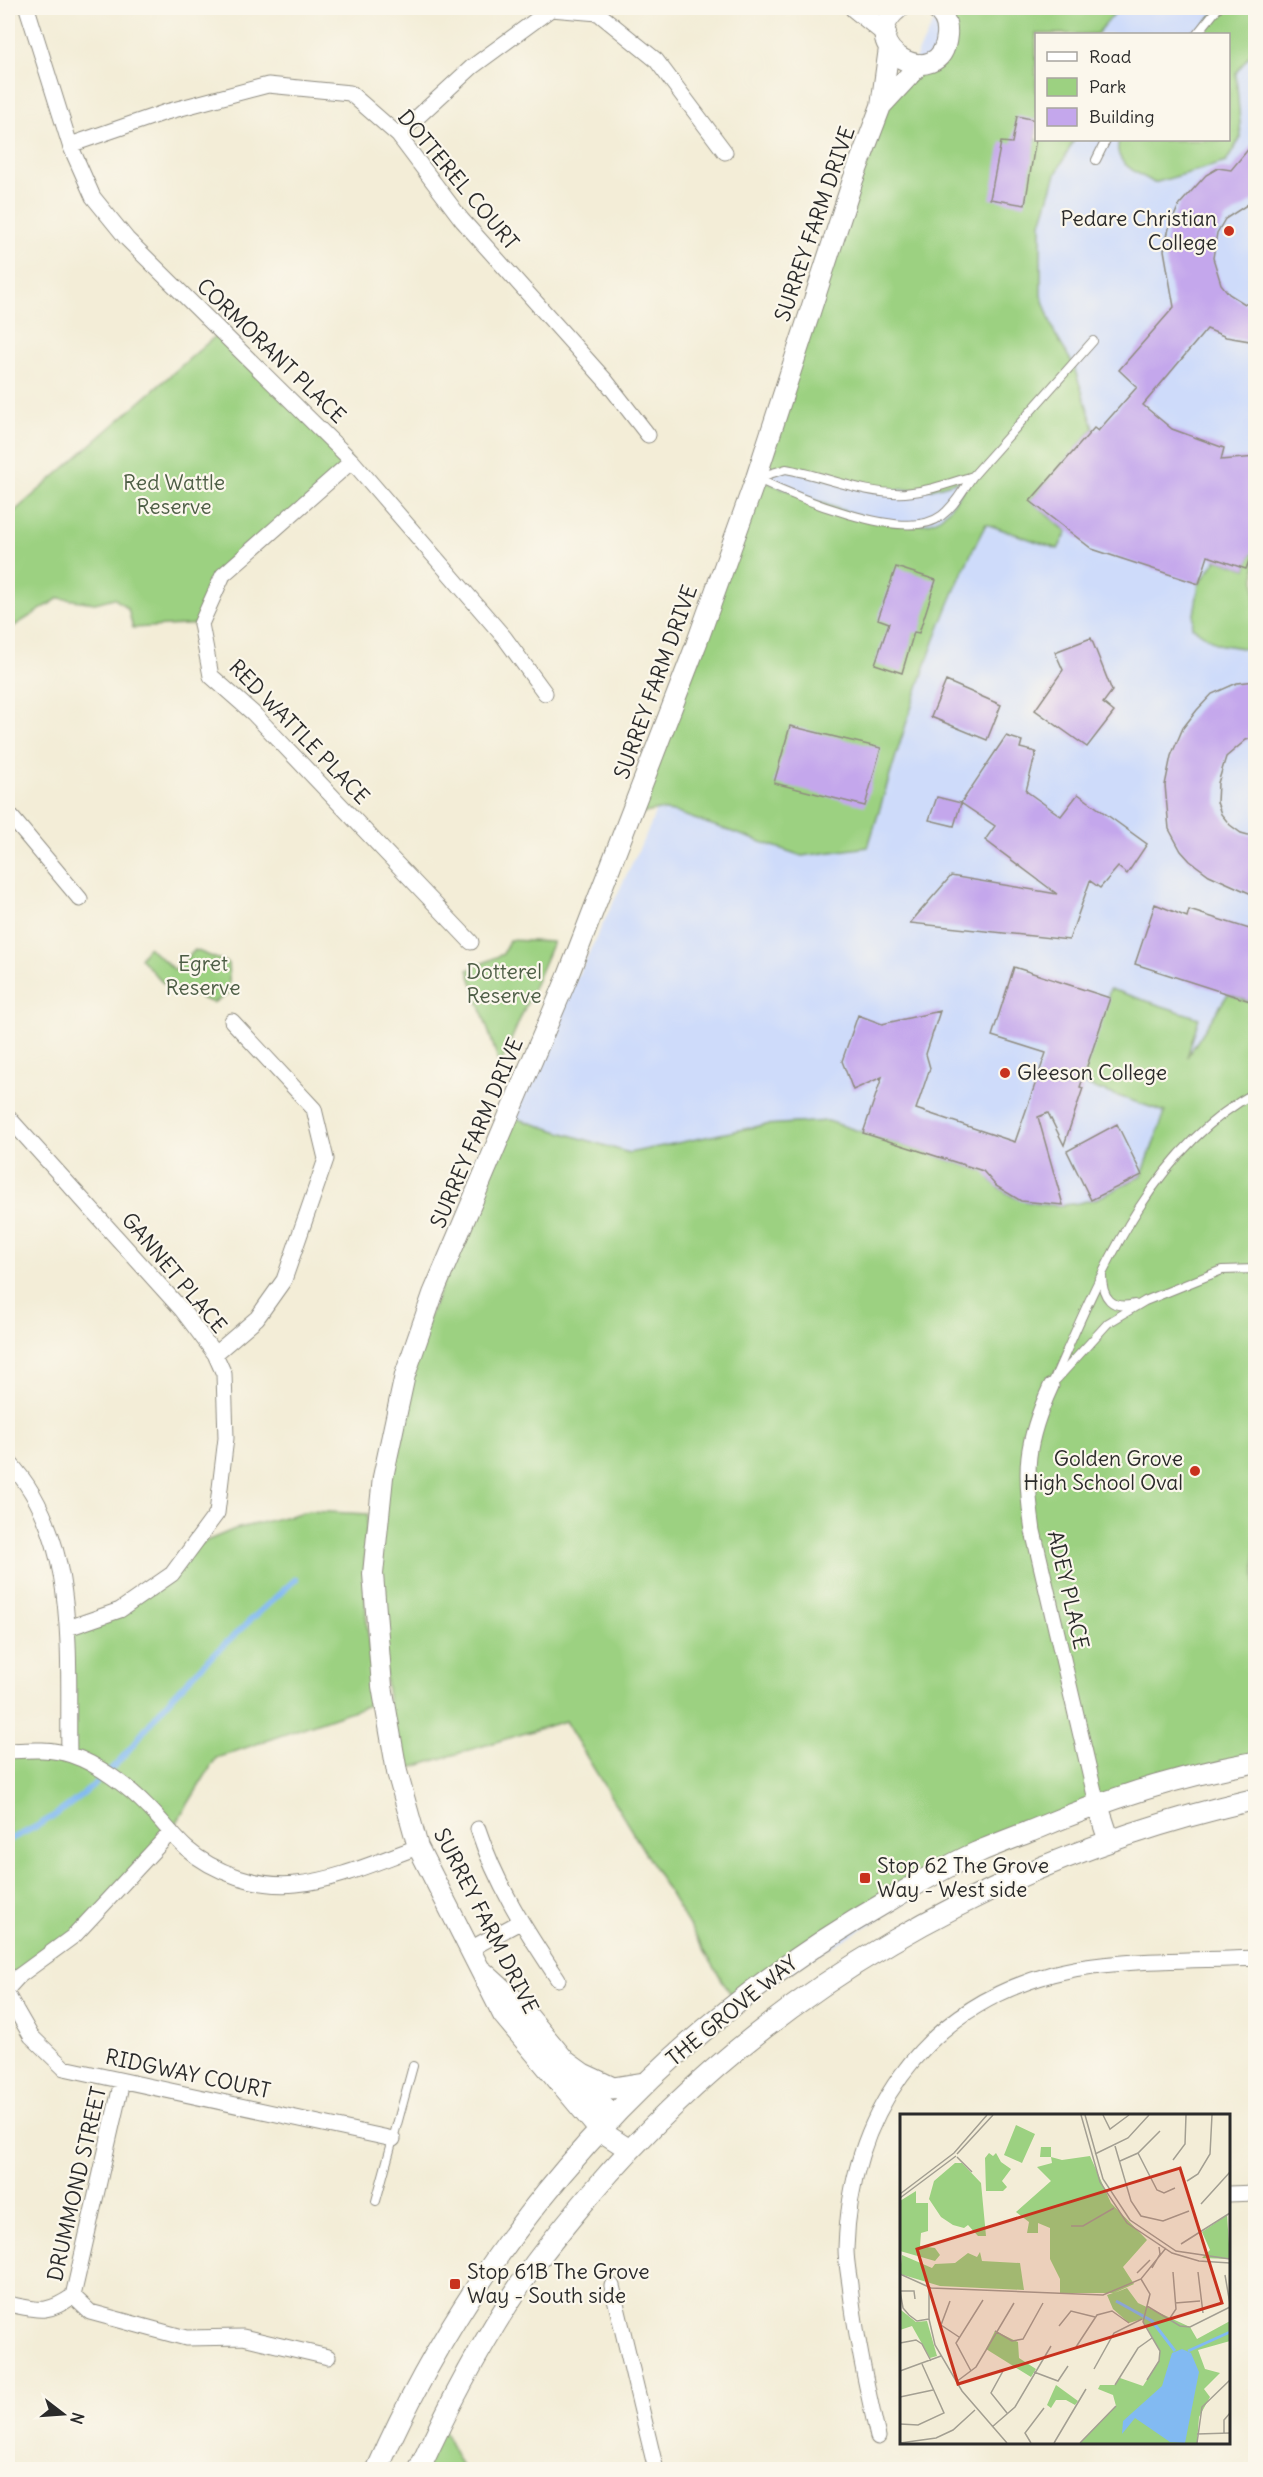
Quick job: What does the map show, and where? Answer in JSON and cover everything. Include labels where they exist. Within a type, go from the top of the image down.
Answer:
[{"type":"main road","name":"THE GROVE WAY","points":[[377,2469],[415,2388],[477,2284],[543,2196],[644,2083],[713,2021],[763,1983],[855,1920],[975,1853],[1144,1787],[1256,1762]]},
{"type":"main road","name":"THE GROVE WAY","points":[[419,2469],[473,2363],[531,2269],[630,2150],[723,2060],[852,1964],[995,1886],[1109,1840],[1168,1820],[1256,1799]]},
{"type":"main road","points":[[1097,1804],[1109,1840]]},
{"type":"main road","points":[[483,1972],[516,2002],[565,2061],[594,2081],[607,2087],[620,2088],[644,2083]]},
{"type":"main road","points":[[606,2123],[630,2150]]},
{"type":"street","name":"CORMORANT PLACE","points":[[27,8],[70,145],[93,197],[127,239],[352,461],[504,637],[545,693]]},
{"type":"street","points":[[855,8],[887,41],[898,58],[908,63],[920,64]]},
{"type":"street","name":"SURREY FARM DRIVE","points":[[606,2123],[517,2034],[494,1998],[483,1972],[418,1847],[397,1772],[384,1697],[373,1574],[382,1477],[405,1375],[433,1294],[517,1102],[623,837],[756,478],[853,180],[881,106],[889,18],[897,8]]},
{"type":"street","points":[[398,135],[472,67],[551,9],[598,13],[656,60],[725,152]]},
{"type":"street","name":"SURREY FARM DRIVE","points":[[881,106],[920,64],[931,61],[945,48],[948,29],[939,10]]},
{"type":"street","name":"DOTTEREL COURT","points":[[70,145],[166,112],[268,85],[350,93],[398,135],[462,220],[606,381],[648,435]]},
{"type":"street","name":"RED WATTLE PLACE","points":[[352,461],[223,575],[201,624],[211,676],[253,713],[471,942]]},
{"type":"street","points":[[8,813],[80,898]]},
{"type":"street","points":[[215,1354],[257,1318],[284,1280],[326,1159],[314,1109],[232,1021]]},
{"type":"street","name":"GANNET PLACE","points":[[8,1117],[183,1310],[215,1354],[224,1374],[226,1438],[217,1513],[172,1574],[120,1610],[68,1628]]},
{"type":"street","name":"ADEY PLACE","points":[[1051,1386],[1033,1429],[1026,1462],[1026,1486],[1033,1531],[1097,1804]]},
{"type":"street","points":[[8,1461],[21,1475],[51,1533],[68,1628],[69,1754]]},
{"type":"street","points":[[8,1751],[43,1749],[69,1754],[94,1765],[147,1806],[187,1849],[208,1863],[236,1876],[262,1884],[297,1884],[342,1873],[418,1847]]},
{"type":"street","points":[[478,1829],[486,1852],[520,1922],[558,1979]]},
{"type":"street","points":[[8,1988],[19,1976],[75,1935],[171,1832]]},
{"type":"street","points":[[470,1949],[520,1922]]},
{"type":"street","points":[[878,2437],[858,2352],[846,2251],[853,2190],[865,2139],[890,2091],[924,2047],[959,2015],[1006,1991],[1053,1974],[1111,1965],[1256,1958]]},
{"type":"street","name":"RIDGWAY COURT","points":[[8,1996],[31,2036],[64,2068],[393,2139]]},
{"type":"street","points":[[565,2061],[606,2123]]},
{"type":"street","name":"DRUMMOND STREET","points":[[73,2296],[122,2081]]},
{"type":"street","points":[[1230,2194],[1256,2193]]},
{"type":"street","points":[[612,2286],[656,2469]]},
{"type":"street","points":[[8,2304],[41,2310],[56,2308],[73,2296],[90,2312],[186,2338],[243,2337],[328,2357]]},
{"type":"lane","points":[[1198,33],[1218,8]]},
{"type":"lane","points":[[1096,160],[1106,141]]},
{"type":"lane","points":[[756,478],[799,499],[879,522],[919,526],[940,517],[953,504],[973,476],[1093,341]]},
{"type":"lane","points":[[756,478],[786,469],[872,490],[903,493],[930,489],[973,476]]},
{"type":"lane","points":[[1051,1386],[1102,1273],[1135,1216],[1172,1162],[1207,1127],[1256,1092]]},
{"type":"lane","points":[[1102,1273],[1105,1298],[1113,1304],[1124,1307],[1222,1270],[1256,1269]]},
{"type":"lane","points":[[1051,1386],[1108,1323],[1144,1301]]},
{"type":"lane","points":[[376,2201],[413,2066]]},
{"type":"shaded area","points":[[941,8],[1255,8],[1255,1768],[1144,1787],[1021,1835],[736,2003],[565,1721],[397,1772],[517,1102],[651,824],[853,180]]},
{"type":"green space","points":[[943,8],[1119,8],[1098,33],[1035,33],[1035,141],[1073,141],[1056,174],[1041,223],[1041,295],[1055,334],[1073,364],[1094,428],[1031,501],[1067,532],[1058,549],[986,524],[934,642],[868,847],[802,856],[674,812],[658,810],[631,816],[881,106],[939,56]],"holes":[[[786,469],[872,490],[931,489],[972,477],[950,508],[941,517],[925,524],[904,524],[851,513],[757,478]]]},
{"type":"green space","points":[[1218,8],[1255,8],[1255,48],[1236,73],[1241,137],[1226,162],[1154,183],[1123,161],[1119,155],[1119,141],[1230,141],[1230,33],[1198,33]]},
{"type":"green space","name":"Red Wattle Reserve","points":[[220,332],[352,461],[223,575],[201,624],[133,628],[128,609],[114,598],[95,603],[59,598],[8,630],[8,517]]},
{"type":"green space","points":[[1255,542],[1255,650],[1217,644],[1192,627],[1199,584],[1217,559],[1246,569]]},
{"type":"green space","name":"Dotterel Reserve","points":[[509,940],[553,942],[500,1066],[468,970],[503,954]]},
{"type":"green space","name":"Egret Reserve","points":[[148,947],[175,970],[195,950],[228,963],[230,993],[213,1003],[163,983],[140,958]]},
{"type":"green space","points":[[1110,989],[1199,1018],[1187,1057],[1228,994],[1255,1003],[1255,1763],[1144,1787],[935,1874],[736,2003],[565,1721],[397,1772],[373,1574],[405,1375],[511,1117],[629,1153],[764,1125],[828,1121],[992,1174],[990,1179],[1000,1188],[1023,1201],[1064,1205],[1097,1198],[1117,1189],[1142,1175],[1165,1112],[1080,1083]]},
{"type":"green space","points":[[309,1511],[368,1514],[365,1585],[375,1703],[216,1758],[171,1832],[75,1935],[8,1988],[8,1751],[69,1754],[68,1628],[120,1610],[192,1547],[235,1529]]},
{"type":"green space","points":[[440,2424],[463,2469],[419,2470]]},
{"type":"building","points":[[1017,116],[1035,120],[1036,141],[1025,205],[990,199],[1001,142],[1012,143]]},
{"type":"building","points":[[1256,140],[1256,199],[1225,219],[1217,233],[1213,258],[1221,284],[1229,294],[1245,304],[1256,304],[1256,342],[1226,337],[1207,329],[1143,405],[1172,429],[1224,448],[1221,460],[1256,457],[1256,542],[1246,569],[1208,556],[1199,584],[1092,549],[1030,501],[1094,428],[1098,431],[1137,387],[1119,370],[1174,307],[1164,250],[1169,228],[1179,205],[1206,175],[1218,168],[1231,170]]},
{"type":"building","points":[[896,567],[936,580],[919,633],[914,632],[902,673],[875,664],[889,623],[878,619]]},
{"type":"building","points":[[1091,638],[1112,691],[1103,703],[1114,712],[1087,747],[1035,710],[1063,670],[1055,652]]},
{"type":"building","points":[[946,681],[1001,705],[987,740],[931,717]]},
{"type":"building","points":[[1256,681],[1256,737],[1246,740],[1226,757],[1218,783],[1217,802],[1221,814],[1230,825],[1241,833],[1256,837],[1256,896],[1209,875],[1181,851],[1169,829],[1165,785],[1171,756],[1183,728],[1197,710],[1212,694],[1237,683]]},
{"type":"building","points":[[790,726],[881,748],[865,806],[774,783]]},
{"type":"building","points":[[1006,736],[1022,741],[1020,748],[1036,752],[1026,791],[1061,816],[1078,794],[1147,844],[1127,874],[1118,867],[1100,888],[1090,881],[1069,940],[910,923],[951,876],[1057,894],[985,840],[995,826],[961,803]]},
{"type":"building","points":[[937,797],[961,803],[954,826],[929,820]]},
{"type":"building","points":[[1155,904],[1187,917],[1189,910],[1256,931],[1256,1003],[1135,964]]},
{"type":"building","points":[[1014,967],[1110,998],[1080,1087],[1083,1088],[1064,1145],[1048,1113],[1038,1117],[1063,1205],[1021,1201],[996,1186],[983,1171],[863,1133],[882,1077],[853,1090],[842,1061],[858,1015],[882,1024],[940,1011],[926,1054],[930,1068],[916,1109],[1015,1142],[1046,1053],[992,1036]]},
{"type":"building","points":[[1117,1124],[1142,1175],[1091,1200],[1067,1151]]},
{"type":"waterway","points":[[8,1840],[39,1825],[67,1807],[94,1785],[125,1754],[188,1680],[296,1579]]},
{"type":"place","name":"Pedare Christian College","points":[[1229,231]]},
{"type":"place","name":"Gleeson College","points":[[1005,1073]]},
{"type":"place","name":"Golden Grove High School Oval","points":[[1195,1471]]},
{"type":"place","name":"Stop 62 The Grove Way - West side","points":[[865,1878]]},
{"type":"place","name":"Stop 61B The Grove Way - South side","points":[[455,2284]]}]
